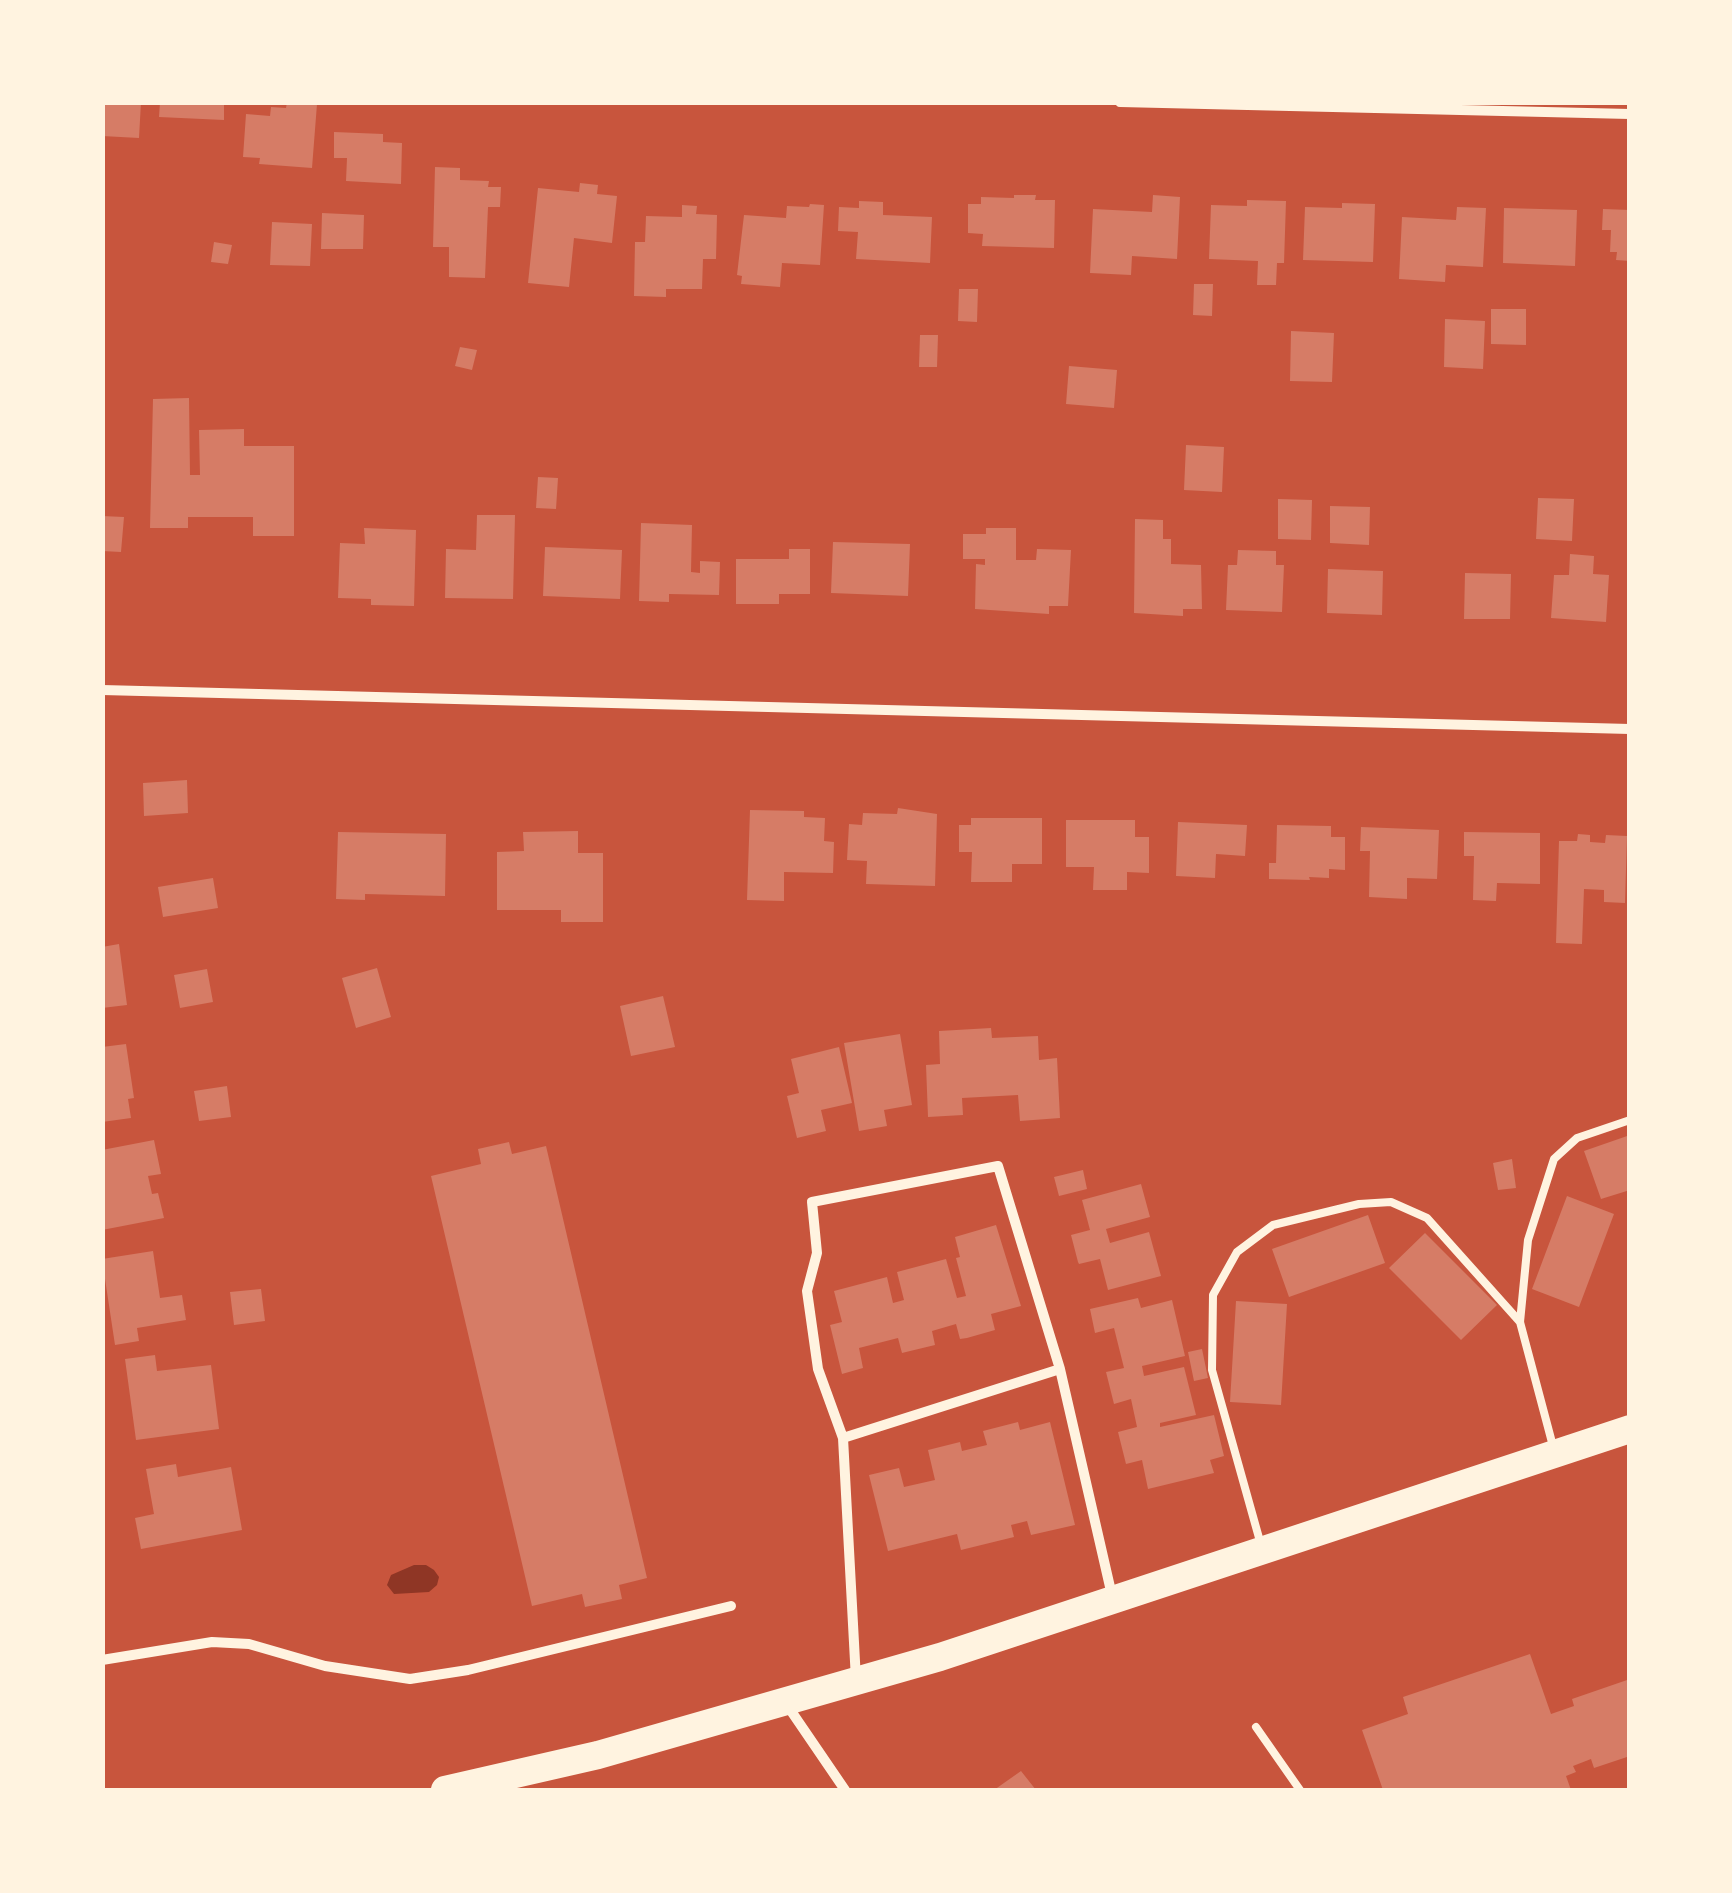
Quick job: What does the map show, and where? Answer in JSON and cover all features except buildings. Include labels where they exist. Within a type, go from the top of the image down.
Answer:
[{"type":"highway","points":[[444,1790],[598,1756],[856,1683],[1630,1429]]},
{"type":"street","points":[[1120,102],[1630,114]]},
{"type":"street","points":[[102,690],[1630,728]]},
{"type":"street","points":[[856,1683],[843,1438],[818,1369],[807,1292],[817,1253],[812,1202],[998,1166],[1060,1369],[1113,1601]]},
{"type":"street","points":[[843,1438],[1060,1369]]},
{"type":"street","points":[[102,1660],[212,1642],[250,1644],[325,1666],[410,1679],[468,1670],[731,1606]]},
{"type":"street","points":[[787,1704],[845,1790]]},
{"type":"lane","points":[[1555,1454],[1520,1322],[1528,1240],[1554,1159],[1578,1138],[1630,1120]]},
{"type":"lane","points":[[1263,1552],[1212,1370],[1213,1295],[1237,1252],[1273,1225],[1359,1204],[1391,1202],[1427,1218],[1520,1322]]},
{"type":"lane","points":[[1256,1727],[1300,1790]]},
{"type":"shaded area","points":[[414,1565],[434,1570],[439,1577],[437,1585],[429,1592],[394,1594],[387,1585],[391,1575]]}]
